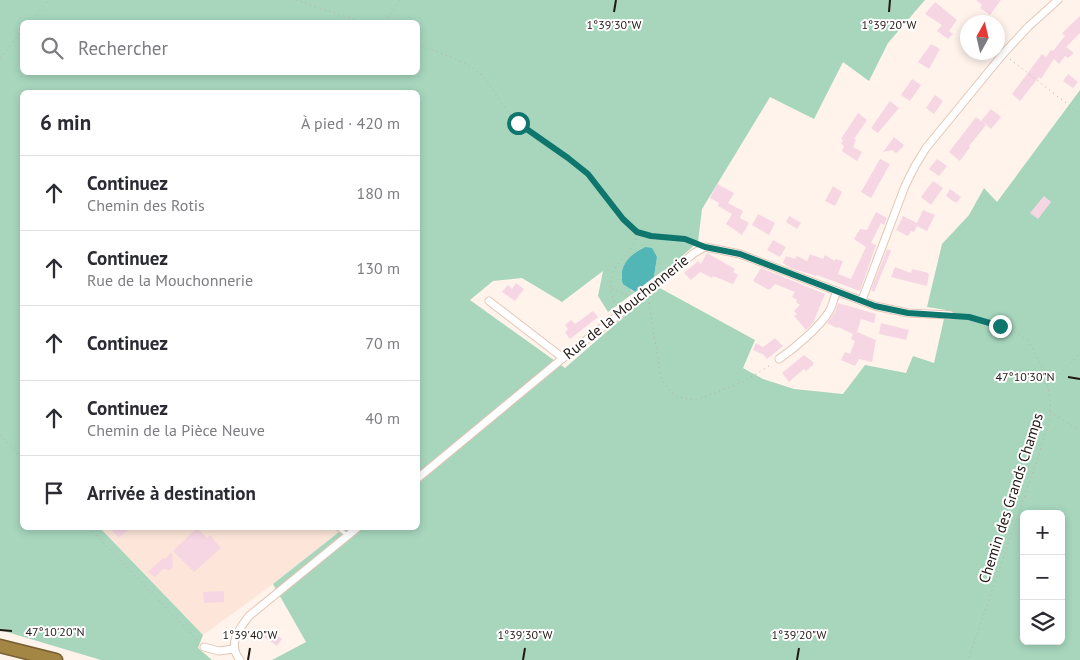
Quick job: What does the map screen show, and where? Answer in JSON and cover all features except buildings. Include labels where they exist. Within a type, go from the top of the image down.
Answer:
[{"type":"highway","points":[[0,646],[56,660]]},
{"type":"street","points":[[1005,52],[1028,27],[1058,0]]},
{"type":"street","points":[[862,300],[905,186],[915,166],[926,148],[998,60]]},
{"type":"street","name":"Rue de la Mouchonnerie","points":[[420,476],[563,358],[642,297],[694,253],[705,247],[740,254],[875,306],[908,313],[950,315]]},
{"type":"street","points":[[779,360],[821,321],[830,310],[837,291]]},
{"type":"street","points":[[489,301],[563,358]]},
{"type":"street","points":[[240,660],[234,649],[234,641],[239,629],[249,616],[355,530]]},
{"type":"street","points":[[204,647],[219,651],[234,649]]},
{"type":"lane","points":[[340,530],[348,536]]},
{"type":"path","points":[[32,20],[49,0]]},
{"type":"path","points":[[296,0],[355,20]]},
{"type":"path","points":[[386,20],[400,0]]},
{"type":"path","points":[[0,58],[20,33]]},
{"type":"path","points":[[420,45],[471,66],[483,78],[505,109],[518,123],[588,174],[623,219],[637,232],[651,236],[685,239],[705,247]]},
{"type":"path","points":[[1005,56],[1080,114]]},
{"type":"path","points":[[622,312],[614,302],[611,288],[613,271],[637,242],[637,232]]},
{"type":"path","points":[[611,288],[642,297],[651,304],[661,378],[668,389],[677,397],[696,400],[743,382],[779,360]]},
{"type":"path","name":"Chemin des Grands Champs","points":[[950,315],[969,317],[1007,328],[1026,339],[1040,361],[1047,383],[1050,411],[1050,419],[1036,463],[968,660]]},
{"type":"path","points":[[1047,383],[1054,380],[1080,354]]},
{"type":"path","points":[[1050,411],[1080,431]]},
{"type":"path","points":[[0,435],[20,456]]},
{"type":"path","points":[[91,530],[204,647]]},
{"type":"shaded area","points":[[102,530],[341,530],[273,584],[203,635]]},
{"type":"green space","points":[[0,0],[925,0],[888,43],[869,81],[843,62],[814,119],[770,97],[702,209],[698,242],[671,266],[654,277],[657,257],[645,247],[636,252],[625,263],[621,278],[635,292],[608,312],[598,296],[603,271],[562,302],[522,278],[493,281],[470,300],[565,368],[658,287],[755,340],[743,368],[763,379],[794,389],[843,394],[865,365],[906,373],[913,356],[934,363],[946,310],[927,307],[942,244],[969,215],[984,188],[997,202],[1080,90],[1080,660],[272,660],[306,642],[273,584],[341,530],[420,530],[420,90],[20,90],[20,530],[102,530],[203,635],[198,648],[212,660],[101,660],[0,630]]},
{"type":"water","points":[[645,247],[652,248],[657,257],[654,277],[635,292],[623,284],[623,267],[634,253]]},
{"type":"route","points":[[518,123],[588,174],[623,219],[637,232],[651,236],[685,239],[705,247],[740,254],[875,306],[908,313],[969,317],[1000,326]]}]
